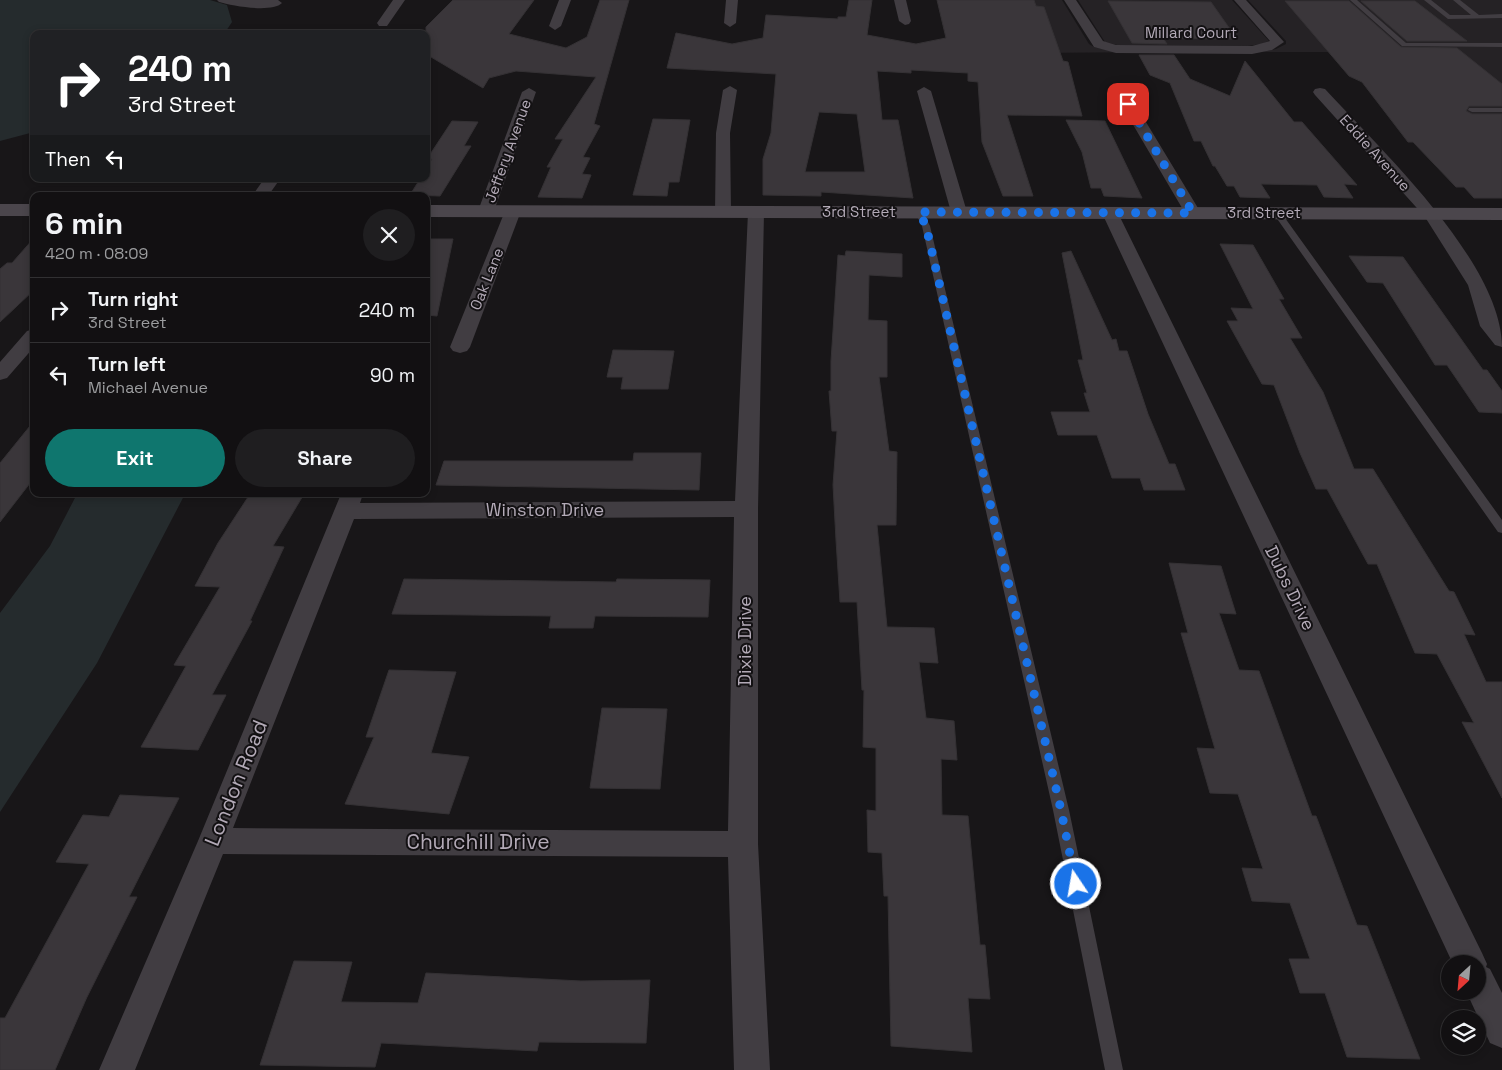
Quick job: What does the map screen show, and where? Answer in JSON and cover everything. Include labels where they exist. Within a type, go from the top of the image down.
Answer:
[{"type":"street","points":[[223,0],[238,4],[274,4]]},
{"type":"street","points":[[383,23],[399,0]]},
{"type":"street","points":[[555,26],[565,0]]},
{"type":"street","points":[[730,23],[732,0]]},
{"type":"street","points":[[900,0],[905,21]]},
{"type":"street","name":"Millard Court","points":[[1070,0],[1098,44],[1116,48],[1252,50],[1268,47],[1278,42],[1240,0]]},
{"type":"street","points":[[1119,89],[1193,213]]},
{"type":"street","points":[[723,212],[723,132],[730,90]]},
{"type":"street","name":"Jeffery Avenue","points":[[486,211],[529,92]]},
{"type":"street","points":[[924,92],[959,212]]},
{"type":"street","name":"Eddie Avenue","points":[[1320,92],[1431,214],[1477,285],[1490,326],[1502,341]]},
{"type":"street","points":[[0,210],[30,210]]},
{"type":"street","name":"3rd Street","points":[[430,211],[1502,214]]},
{"type":"street","name":"Oak Lane","points":[[460,347],[513,211]]},
{"type":"street","name":"Dixie Drive","points":[[752,1070],[743,844],[746,509],[756,212]]},
{"type":"street","name":"Dubs Drive","points":[[1110,213],[1466,955]]},
{"type":"street","points":[[0,374],[30,340]]},
{"type":"street","name":"Winston Drive","points":[[348,502],[746,509]]},
{"type":"street","name":"London Road","points":[[117,1070],[213,841],[348,502]]},
{"type":"street","name":"Churchill Drive","points":[[213,841],[743,844]]},
{"type":"street","points":[[1486,997],[1502,1031]]},
{"type":"lane","points":[[1353,0],[1404,45],[1502,45]]},
{"type":"lane","points":[[1427,0],[1448,16],[1502,16]]},
{"type":"lane","points":[[1456,0],[1477,16]]},
{"type":"lane","points":[[1472,110],[1502,110]]},
{"type":"lane","points":[[919,212],[926,226],[1061,810],[1114,1070]]},
{"type":"lane","points":[[1277,213],[1502,529]]},
{"type":"shaded area","points":[[0,0],[210,0],[227,5],[232,22],[227,30],[30,30],[30,133],[0,141]]},
{"type":"shaded area","points":[[996,0],[1062,0],[1089,44],[1094,47],[1112,51],[1163,52],[1025,53]]},
{"type":"shaded area","points":[[1078,0],[1232,0],[1269,41],[1248,46],[1117,45],[1105,42]]},
{"type":"shaded area","points":[[1248,0],[1502,0],[1502,163],[1395,52],[1262,52],[1276,49],[1286,44],[1286,41]]},
{"type":"shaded area","points":[[75,497],[183,497],[97,663],[0,812],[0,613],[50,546]]},
{"type":"building","points":[[453,0],[534,0],[509,34],[566,48],[587,37],[600,0],[629,0],[594,124],[600,126],[583,157],[590,158],[582,174],[591,175],[582,198],[538,197],[551,167],[547,167],[563,139],[555,139],[596,77],[516,71],[489,78],[483,88],[430,56],[430,30],[426,30],[426,27]]},
{"type":"building","points":[[849,0],[872,0],[867,35],[916,44],[946,38],[937,0],[1034,0],[1036,6],[1044,7],[1063,61],[1068,62],[1082,116],[1007,115],[1033,196],[1003,196],[982,142],[978,82],[968,81],[968,73],[911,70],[911,73],[877,71],[882,120],[898,120],[913,198],[821,192],[821,196],[763,195],[763,159],[771,133],[776,74],[667,68],[676,33],[732,44],[763,38],[766,15],[838,19],[838,17],[846,17]],"holes":[[[819,112],[857,114],[865,172],[805,172]]]},
{"type":"building","points":[[1108,1],[1211,2],[1237,39],[1163,38],[1167,44],[1132,43]]},
{"type":"building","points":[[1285,1],[1349,1],[1401,47],[1457,48],[1502,84],[1502,106],[1469,106],[1466,111],[1472,114],[1502,114],[1502,198],[1474,198],[1464,187],[1456,187],[1413,142],[1408,142],[1362,82],[1349,76]]},
{"type":"building","points":[[1361,1],[1415,1],[1467,41],[1407,41]]},
{"type":"building","points":[[1139,55],[1174,55],[1190,79],[1230,96],[1245,61],[1294,122],[1302,122],[1357,185],[1344,184],[1353,198],[1324,197],[1317,185],[1261,184],[1270,198],[1240,197],[1234,186],[1227,186],[1215,166],[1213,166],[1201,141],[1194,141],[1170,83],[1150,75]]},
{"type":"building","points":[[653,119],[690,120],[679,182],[669,182],[667,196],[633,195]]},
{"type":"building","points":[[1066,120],[1105,121],[1142,198],[1104,196],[1101,188],[1091,188],[1082,152]]},
{"type":"building","points":[[452,121],[478,122],[464,146],[471,146],[440,196],[430,196],[430,192],[412,192],[418,182],[430,182],[430,162],[432,159],[430,159],[430,154]]},
{"type":"building","points":[[430,239],[453,239],[437,316],[430,315]]},
{"type":"building","points":[[30,243],[30,294],[0,322],[0,269],[7,263],[12,263]]},
{"type":"building","points":[[1220,244],[1253,245],[1284,299],[1279,299],[1302,338],[1290,338],[1323,392],[1354,469],[1373,469],[1449,591],[1454,592],[1475,635],[1464,634],[1486,682],[1502,682],[1502,798],[1462,722],[1474,723],[1437,654],[1415,653],[1377,564],[1368,564],[1327,489],[1316,489],[1274,385],[1262,384],[1227,321],[1238,321],[1231,308],[1253,309]]},
{"type":"building","points":[[846,251],[902,254],[902,277],[869,275],[868,320],[887,321],[887,377],[879,377],[889,451],[897,452],[896,525],[877,525],[887,627],[934,628],[938,663],[919,662],[926,718],[954,721],[957,760],[941,759],[942,815],[968,816],[980,945],[985,945],[990,999],[968,998],[972,1052],[891,1046],[888,896],[884,896],[882,853],[868,852],[867,810],[876,811],[876,748],[863,747],[864,690],[862,690],[857,602],[840,602],[836,540],[833,485],[837,431],[832,431],[829,391],[831,391],[831,361],[838,255],[845,256]]},
{"type":"building","points":[[1071,251],[1112,340],[1116,339],[1119,351],[1127,351],[1148,414],[1169,464],[1175,464],[1185,490],[1144,490],[1140,478],[1112,478],[1097,435],[1058,435],[1051,412],[1090,412],[1084,393],[1087,393],[1078,360],[1083,360],[1062,253]]},
{"type":"building","points":[[1349,256],[1403,257],[1483,370],[1487,370],[1502,391],[1502,413],[1479,412],[1447,365],[1435,365],[1383,283],[1367,282]]},
{"type":"building","points":[[613,350],[674,351],[668,389],[621,389],[623,377],[607,377]]},
{"type":"building","points":[[30,426],[30,483],[0,522],[0,463]]},
{"type":"building","points":[[634,453],[701,453],[699,490],[436,485],[444,461],[633,461]]},
{"type":"building","points":[[248,497],[302,497],[273,546],[284,547],[250,621],[252,621],[212,695],[226,695],[198,750],[141,747],[186,666],[174,665],[220,587],[195,586],[218,543]]},
{"type":"building","points":[[1169,563],[1221,566],[1236,614],[1219,613],[1239,670],[1259,671],[1312,816],[1316,816],[1357,925],[1367,926],[1420,1059],[1347,1057],[1325,993],[1300,993],[1289,959],[1310,959],[1290,903],[1252,901],[1242,868],[1263,869],[1238,794],[1210,793],[1197,748],[1215,749],[1181,633],[1188,633]]},
{"type":"building","points":[[404,579],[616,582],[617,579],[710,580],[708,617],[595,616],[593,628],[549,628],[551,616],[392,614]]},
{"type":"building","points":[[389,670],[456,672],[431,753],[469,757],[449,814],[345,804],[374,737],[366,737]]},
{"type":"building","points":[[602,708],[667,709],[660,789],[590,788]]},
{"type":"building","points":[[120,795],[179,798],[129,897],[137,897],[87,997],[55,1070],[0,1070],[0,1018],[5,1018],[89,864],[56,862],[83,815],[109,817]]},
{"type":"building","points":[[294,961],[352,962],[341,1002],[418,1003],[426,973],[581,981],[650,980],[646,1043],[539,1042],[537,1051],[381,1043],[375,1067],[260,1065]]},
{"type":"route","points":[[1076,884],[1061,810],[998,546],[926,226],[919,212],[1193,213],[1128,104]]}]
